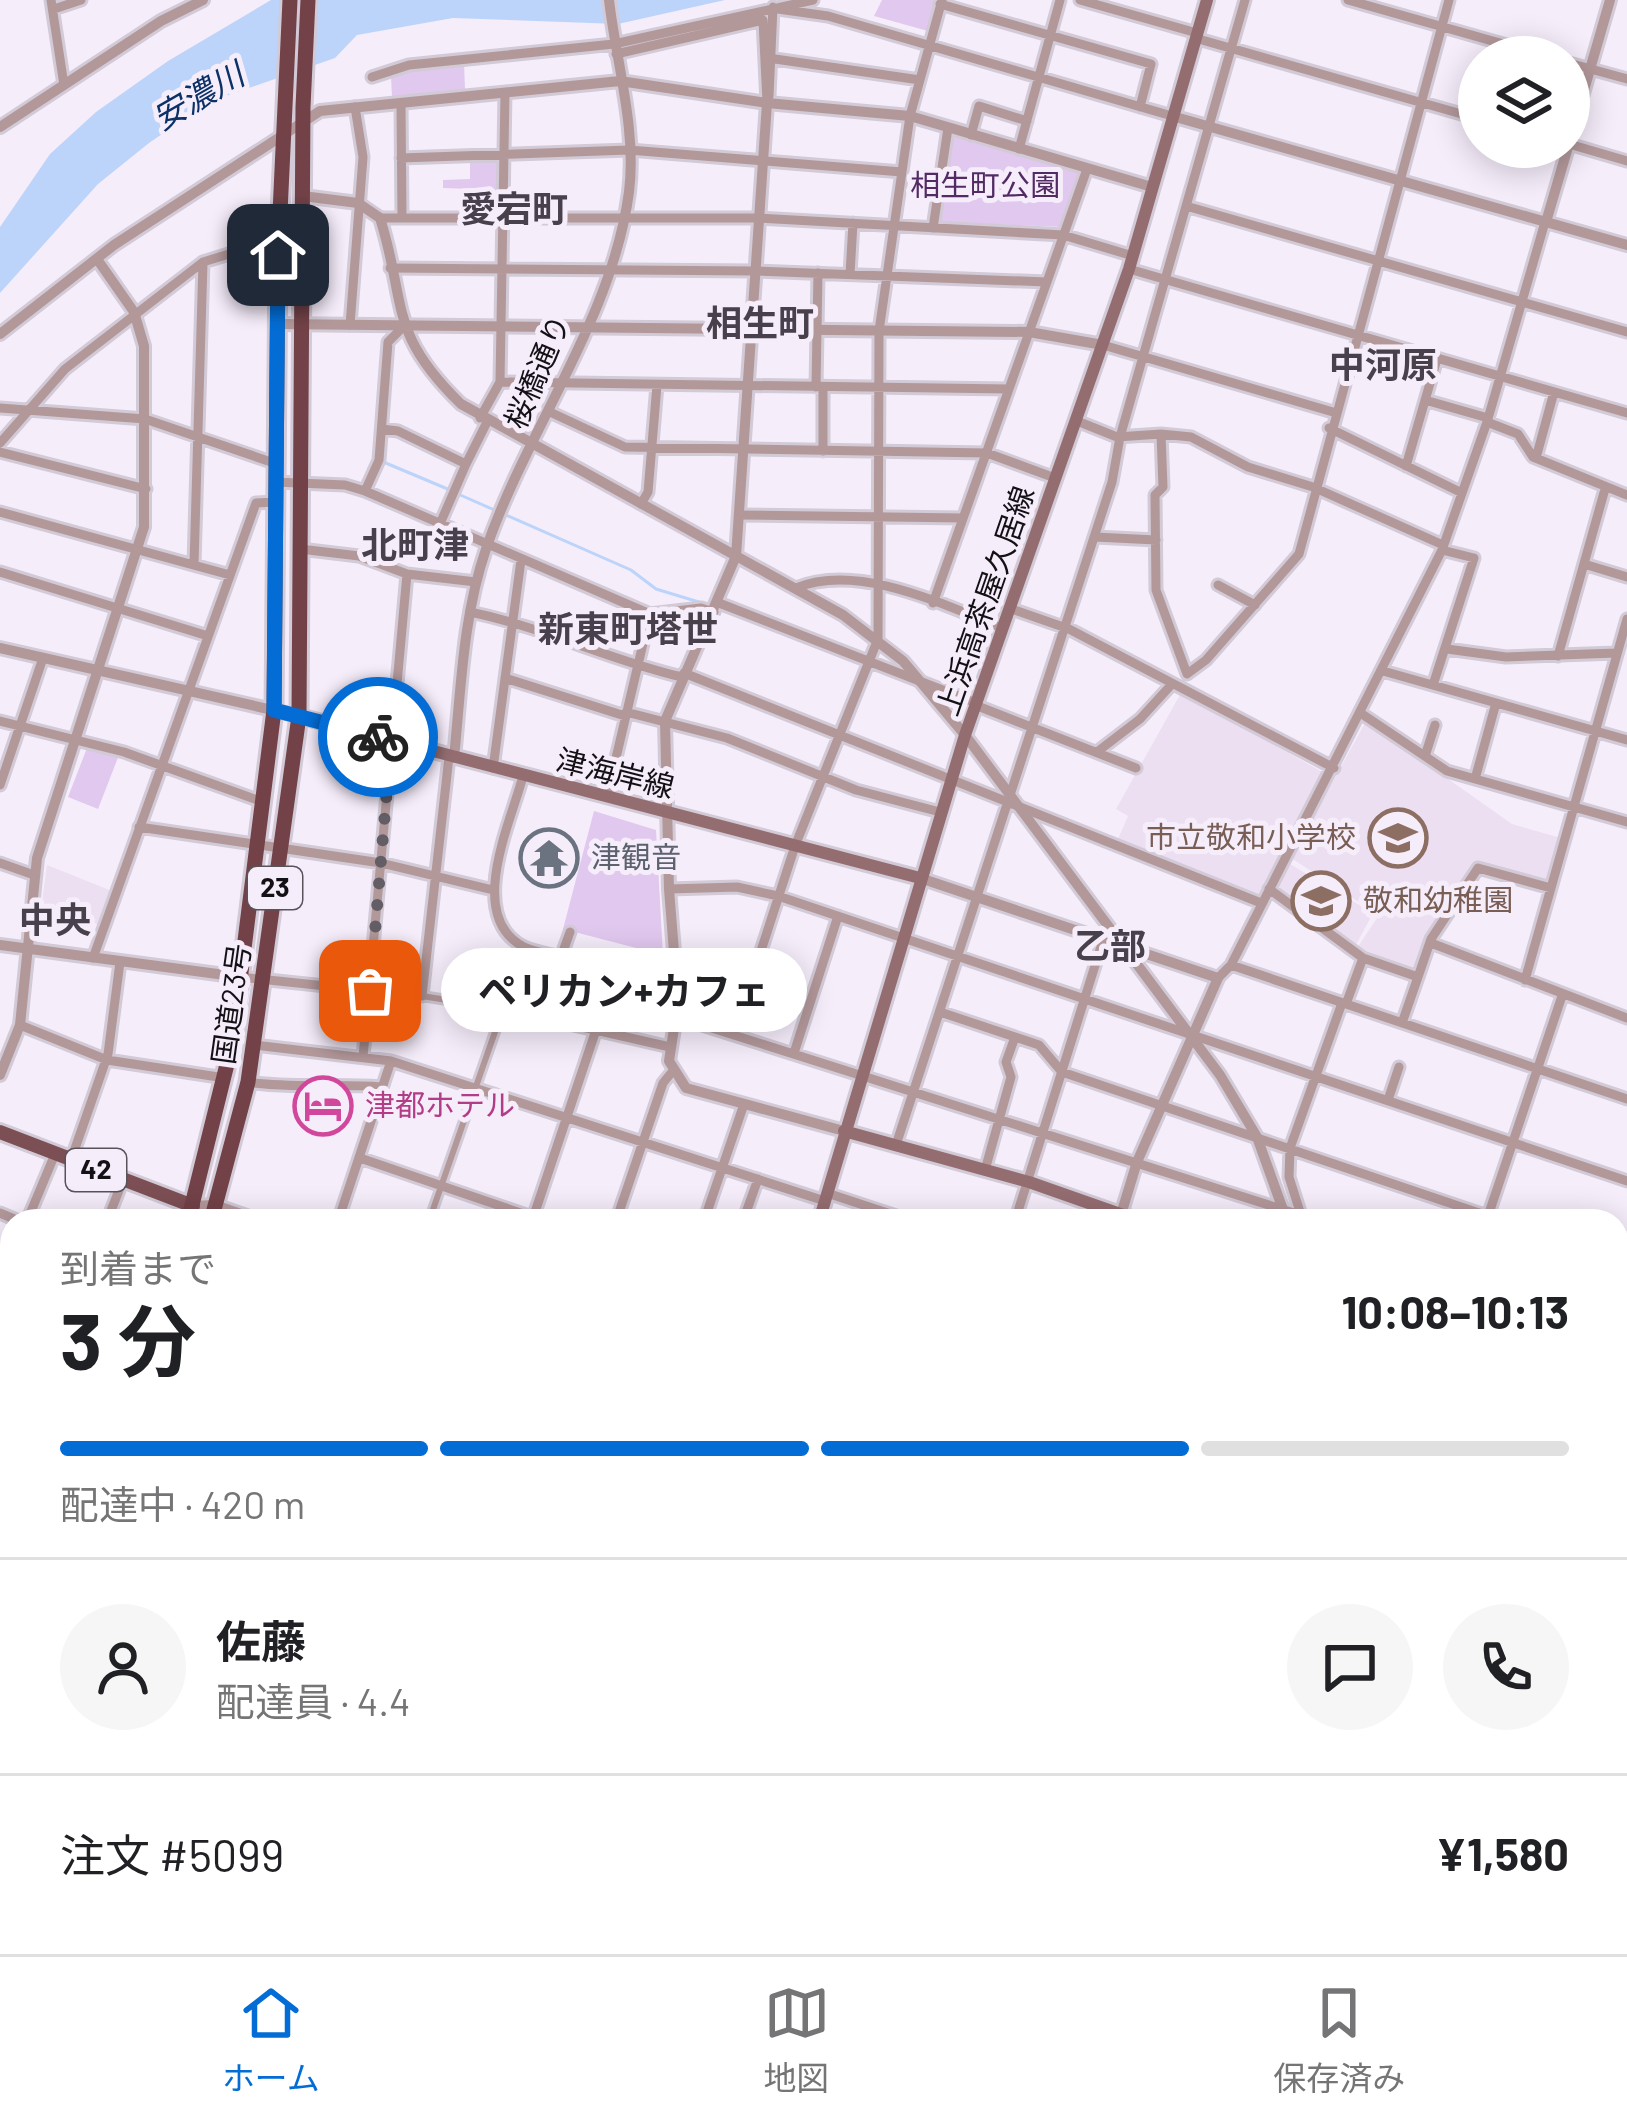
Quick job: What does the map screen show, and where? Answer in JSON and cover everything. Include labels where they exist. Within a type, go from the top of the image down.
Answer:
[{"type":"highway","name":"国道23号","points":[[191,1209],[225,1078],[274,710],[278,255],[290,0]]},
{"type":"highway","name":"国道23号","points":[[213,1209],[248,1082],[298,716],[308,0]]},
{"type":"main road","name":"上浜高茶屋久居線","points":[[822,1209],[940,812],[1131,263],[1207,0]]},
{"type":"main road","name":"津海岸線","points":[[298,716],[920,878]]},
{"type":"main road","points":[[844,1131],[1029,1182],[1096,1209]]},
{"type":"main road","name":"42","points":[[0,1132],[123,1180],[180,1209]]},
{"type":"street","points":[[64,85],[52,4],[81,0]]},
{"type":"street","points":[[160,21],[176,0]]},
{"type":"street","points":[[0,127],[160,21],[203,0]]},
{"type":"street","name":"桜橋通り","points":[[451,757],[470,612],[487,545],[564,383],[625,218],[629,150],[609,0]]},
{"type":"street","points":[[615,49],[813,0]]},
{"type":"street","points":[[1019,149],[1060,0]]},
{"type":"street","points":[[1080,0],[1231,49],[1458,112]]},
{"type":"street","points":[[896,1145],[1095,537],[1245,0]]},
{"type":"street","points":[[1348,0],[1477,36]]},
{"type":"street","points":[[1097,752],[1187,674],[1299,554],[1333,412],[1449,0]]},
{"type":"street","points":[[1610,0],[1590,69],[1627,79]]},
{"type":"street","points":[[734,1034],[795,846],[878,639],[878,331],[910,116],[941,2],[1151,64],[1140,107]]},
{"type":"street","points":[[773,7],[809,11],[1627,245]]},
{"type":"street","points":[[620,1209],[672,1072],[670,1047],[677,1017],[665,812],[665,721],[736,556],[767,104],[775,58],[773,7]]},
{"type":"street","points":[[371,77],[409,65],[615,49],[763,20],[767,104]]},
{"type":"street","points":[[775,58],[920,80]]},
{"type":"street","points":[[0,334],[97,259],[303,114],[320,111],[620,81],[767,104],[910,116],[1152,187]]},
{"type":"street","points":[[439,526],[500,382],[505,93]]},
{"type":"street","points":[[400,104],[402,218]]},
{"type":"street","points":[[970,135],[979,106],[1027,121]]},
{"type":"street","points":[[350,325],[364,157],[355,107]]},
{"type":"street","points":[[933,228],[948,128]]},
{"type":"street","points":[[401,158],[629,150],[902,172]]},
{"type":"street","points":[[1590,150],[1627,160]]},
{"type":"street","points":[[1122,1209],[1137,1162],[1219,978],[1231,965],[1334,768],[1443,547],[1488,420],[1561,168]]},
{"type":"street","points":[[933,602],[1088,169]]},
{"type":"street","points":[[303,196],[358,203],[380,218],[759,218],[1064,235],[1165,282],[1627,413]]},
{"type":"street","points":[[1186,206],[1627,332]]},
{"type":"street","points":[[380,218],[404,326],[441,385],[484,420],[796,589],[878,639],[924,686],[1193,1038],[1257,1137],[1283,1209]]},
{"type":"street","points":[[850,274],[853,224]]},
{"type":"street","points":[[0,442],[65,369],[203,262],[230,254],[278,255]]},
{"type":"street","points":[[0,1075],[20,1024],[34,875],[140,548],[146,489],[144,346],[134,312],[97,259]]},
{"type":"street","points":[[194,564],[203,262]]},
{"type":"street","points":[[390,268],[755,271],[1047,282]]},
{"type":"street","points":[[818,273],[823,451]]},
{"type":"street","points":[[277,323],[1029,332],[1141,352],[1143,358]]},
{"type":"street","points":[[364,491],[374,479],[388,342],[404,326]]},
{"type":"street","points":[[1143,358],[1333,412]]},
{"type":"street","points":[[1406,466],[1437,359]]},
{"type":"street","points":[[500,382],[1009,389]]},
{"type":"street","points":[[641,504],[658,385]]},
{"type":"street","points":[[1536,458],[1554,392]]},
{"type":"street","points":[[1425,400],[1518,434],[1536,458],[1627,495]]},
{"type":"street","points":[[0,408],[145,419],[275,464]]},
{"type":"street","points":[[551,413],[610,443],[987,453],[1055,478]]},
{"type":"street","points":[[1076,421],[1120,436],[1191,437],[1248,467],[1313,487],[1474,558],[1433,685]]},
{"type":"street","points":[[1329,428],[1462,493]]},
{"type":"street","points":[[382,429],[398,431],[466,464]]},
{"type":"street","points":[[1161,434],[1163,488],[1155,495],[1157,596],[1187,674]]},
{"type":"street","points":[[0,452],[146,489]]},
{"type":"street","points":[[275,482],[364,491],[650,614],[717,607],[1136,767]]},
{"type":"street","points":[[1558,656],[1605,489]]},
{"type":"street","points":[[93,958],[256,503],[275,502]]},
{"type":"street","points":[[0,512],[230,575]]},
{"type":"street","points":[[739,515],[963,518]]},
{"type":"street","points":[[1095,537],[1156,540]]},
{"type":"street","points":[[300,549],[358,556],[407,574],[476,582]]},
{"type":"street","points":[[493,768],[521,560]]},
{"type":"street","points":[[1584,564],[1627,577]]},
{"type":"street","points":[[0,572],[208,636]]},
{"type":"street","points":[[363,1057],[407,574]]},
{"type":"street","points":[[796,589],[808,583],[878,584],[1002,628]]},
{"type":"street","points":[[1218,585],[1255,605]]},
{"type":"street","points":[[1009,608],[1065,628],[1334,768]]},
{"type":"street","points":[[470,612],[513,621],[637,667],[683,675],[1010,799],[1261,903]]},
{"type":"street","points":[[607,796],[650,614]]},
{"type":"street","points":[[1525,980],[1627,619]]},
{"type":"street","points":[[0,648],[298,716]]},
{"type":"street","points":[[1447,649],[1484,656],[1620,656]]},
{"type":"street","points":[[0,785],[43,658]]},
{"type":"street","points":[[1384,670],[1627,740]]},
{"type":"street","points":[[505,678],[727,738],[856,790],[940,812]]},
{"type":"street","points":[[1474,779],[1496,703]]},
{"type":"street","points":[[1362,714],[1447,771],[1627,822]]},
{"type":"street","points":[[0,721],[124,752],[263,802]]},
{"type":"street","points":[[1425,756],[1435,725]]},
{"type":"street","points":[[422,996],[451,757]]},
{"type":"street","points":[[524,776],[494,890],[499,920],[521,950],[561,957],[570,932]]},
{"type":"street","points":[[139,827],[381,863],[494,890]]},
{"type":"street","points":[[0,863],[34,875]]},
{"type":"street","points":[[1402,1023],[1432,943],[1478,868],[1551,888]]},
{"type":"street","points":[[920,878],[1219,978]]},
{"type":"street","points":[[669,889],[737,887],[778,896],[1627,1180]]},
{"type":"street","points":[[1269,890],[1363,958],[1418,977]]},
{"type":"street","points":[[794,1053],[838,916]]},
{"type":"street","points":[[1019,1209],[1103,940]]},
{"type":"street","points":[[1432,943],[1562,997],[1627,1018]]},
{"type":"street","points":[[0,945],[422,996],[670,1047]]},
{"type":"street","points":[[433,1209],[521,950]]},
{"type":"street","points":[[1299,1209],[1289,1177],[1290,1148],[1363,958]]},
{"type":"street","points":[[71,1160],[106,1060],[120,962]]},
{"type":"street","points":[[1231,965],[1627,1099]]},
{"type":"street","points":[[1491,1209],[1562,997]]},
{"type":"street","points":[[940,1012],[1039,1045],[1062,1072],[1465,1209]]},
{"type":"street","points":[[677,1017],[914,1089],[1267,1209]]},
{"type":"street","points":[[20,1024],[106,1060],[225,1078]]},
{"type":"street","points":[[539,1209],[596,1030]]},
{"type":"street","points":[[986,1170],[1015,1037]]},
{"type":"street","points":[[254,1045],[391,1061],[868,1209]]},
{"type":"street","points":[[342,1209],[391,1061]]},
{"type":"street","points":[[1388,1100],[1399,1067]]},
{"type":"street","points":[[672,1072],[686,1088],[844,1131]]},
{"type":"street","points":[[248,1082],[297,1090],[328,1082],[381,1087]]},
{"type":"street","points":[[708,1209],[744,1104]]},
{"type":"street","points":[[29,1209],[55,1154]]},
{"type":"street","points":[[360,1158],[505,1209]]},
{"type":"street","points":[[747,1209],[758,1178]]},
{"type":"street","points":[[112,1209],[123,1180]]},
{"type":"shaded area","points":[[1181,693],[1326,774],[1261,893],[1254,895],[1118,839],[1128,816],[1116,809]]},
{"type":"shaded area","points":[[1366,721],[1512,824],[1561,838],[1547,883],[1476,863],[1428,937],[1415,971],[1357,948],[1379,915],[1291,858]]},
{"type":"shaded area","name":"敬和幼稚園","points":[[1290,864],[1373,913],[1356,945],[1274,889]]},
{"type":"shaded area","points":[[47,865],[112,891],[100,925],[41,909]]},
{"type":"green space","points":[[882,0],[937,0],[928,31],[874,16]]},
{"type":"green space","points":[[464,62],[465,90],[392,97],[391,76],[405,68]]},
{"type":"green space","name":"相生町公園","points":[[953,136],[1079,173],[1062,227],[940,222]]},
{"type":"green space","points":[[497,159],[499,211],[470,214],[470,189],[443,188],[443,180],[470,179],[470,160]]},
{"type":"green space","points":[[87,748],[119,755],[98,809],[68,797]]},
{"type":"green space","points":[[594,811],[656,830],[663,955],[563,929]]},
{"type":"water","name":"安濃川","points":[[271,0],[725,0],[618,24],[453,18],[357,35],[335,58],[209,102],[149,143],[98,184],[0,293],[0,227],[50,154],[96,112],[168,61]]},
{"type":"waterway","points":[[381,461],[450,490]]},
{"type":"waterway","points":[[458,494],[631,570],[656,589],[712,606]]},
{"type":"waterway","points":[[793,637],[863,664]]},
{"type":"waterway","points":[[872,668],[902,679]]},
{"type":"tunnel","points":[[561,957],[676,989]]},
{"type":"way so far","points":[[370,991],[391,741],[378,737]]},
{"type":"place","name":"市立敬和小学校","points":[[1398,838]]},
{"type":"place","name":"津観音","points":[[549,858]]},
{"type":"place","name":"敬和幼稚園","points":[[1321,901]]},
{"type":"place","name":"ペリカン+カフェ","points":[[370,991]]},
{"type":"place","name":"津都ホテル","points":[[323,1106]]},
{"type":"district","name":"愛宕町","points":[[514,209]]},
{"type":"district","name":"相生町","points":[[760,323]]},
{"type":"district","name":"中河原","points":[[1383,365]]},
{"type":"district","name":"北町津","points":[[415,545]]},
{"type":"district","name":"新東町塔世","points":[[628,629]]},
{"type":"district","name":"中央","points":[[55,920]]},
{"type":"district","name":"乙部","points":[[1110,946]]},
{"type":"route","points":[[278,255],[274,710],[378,737]]}]
